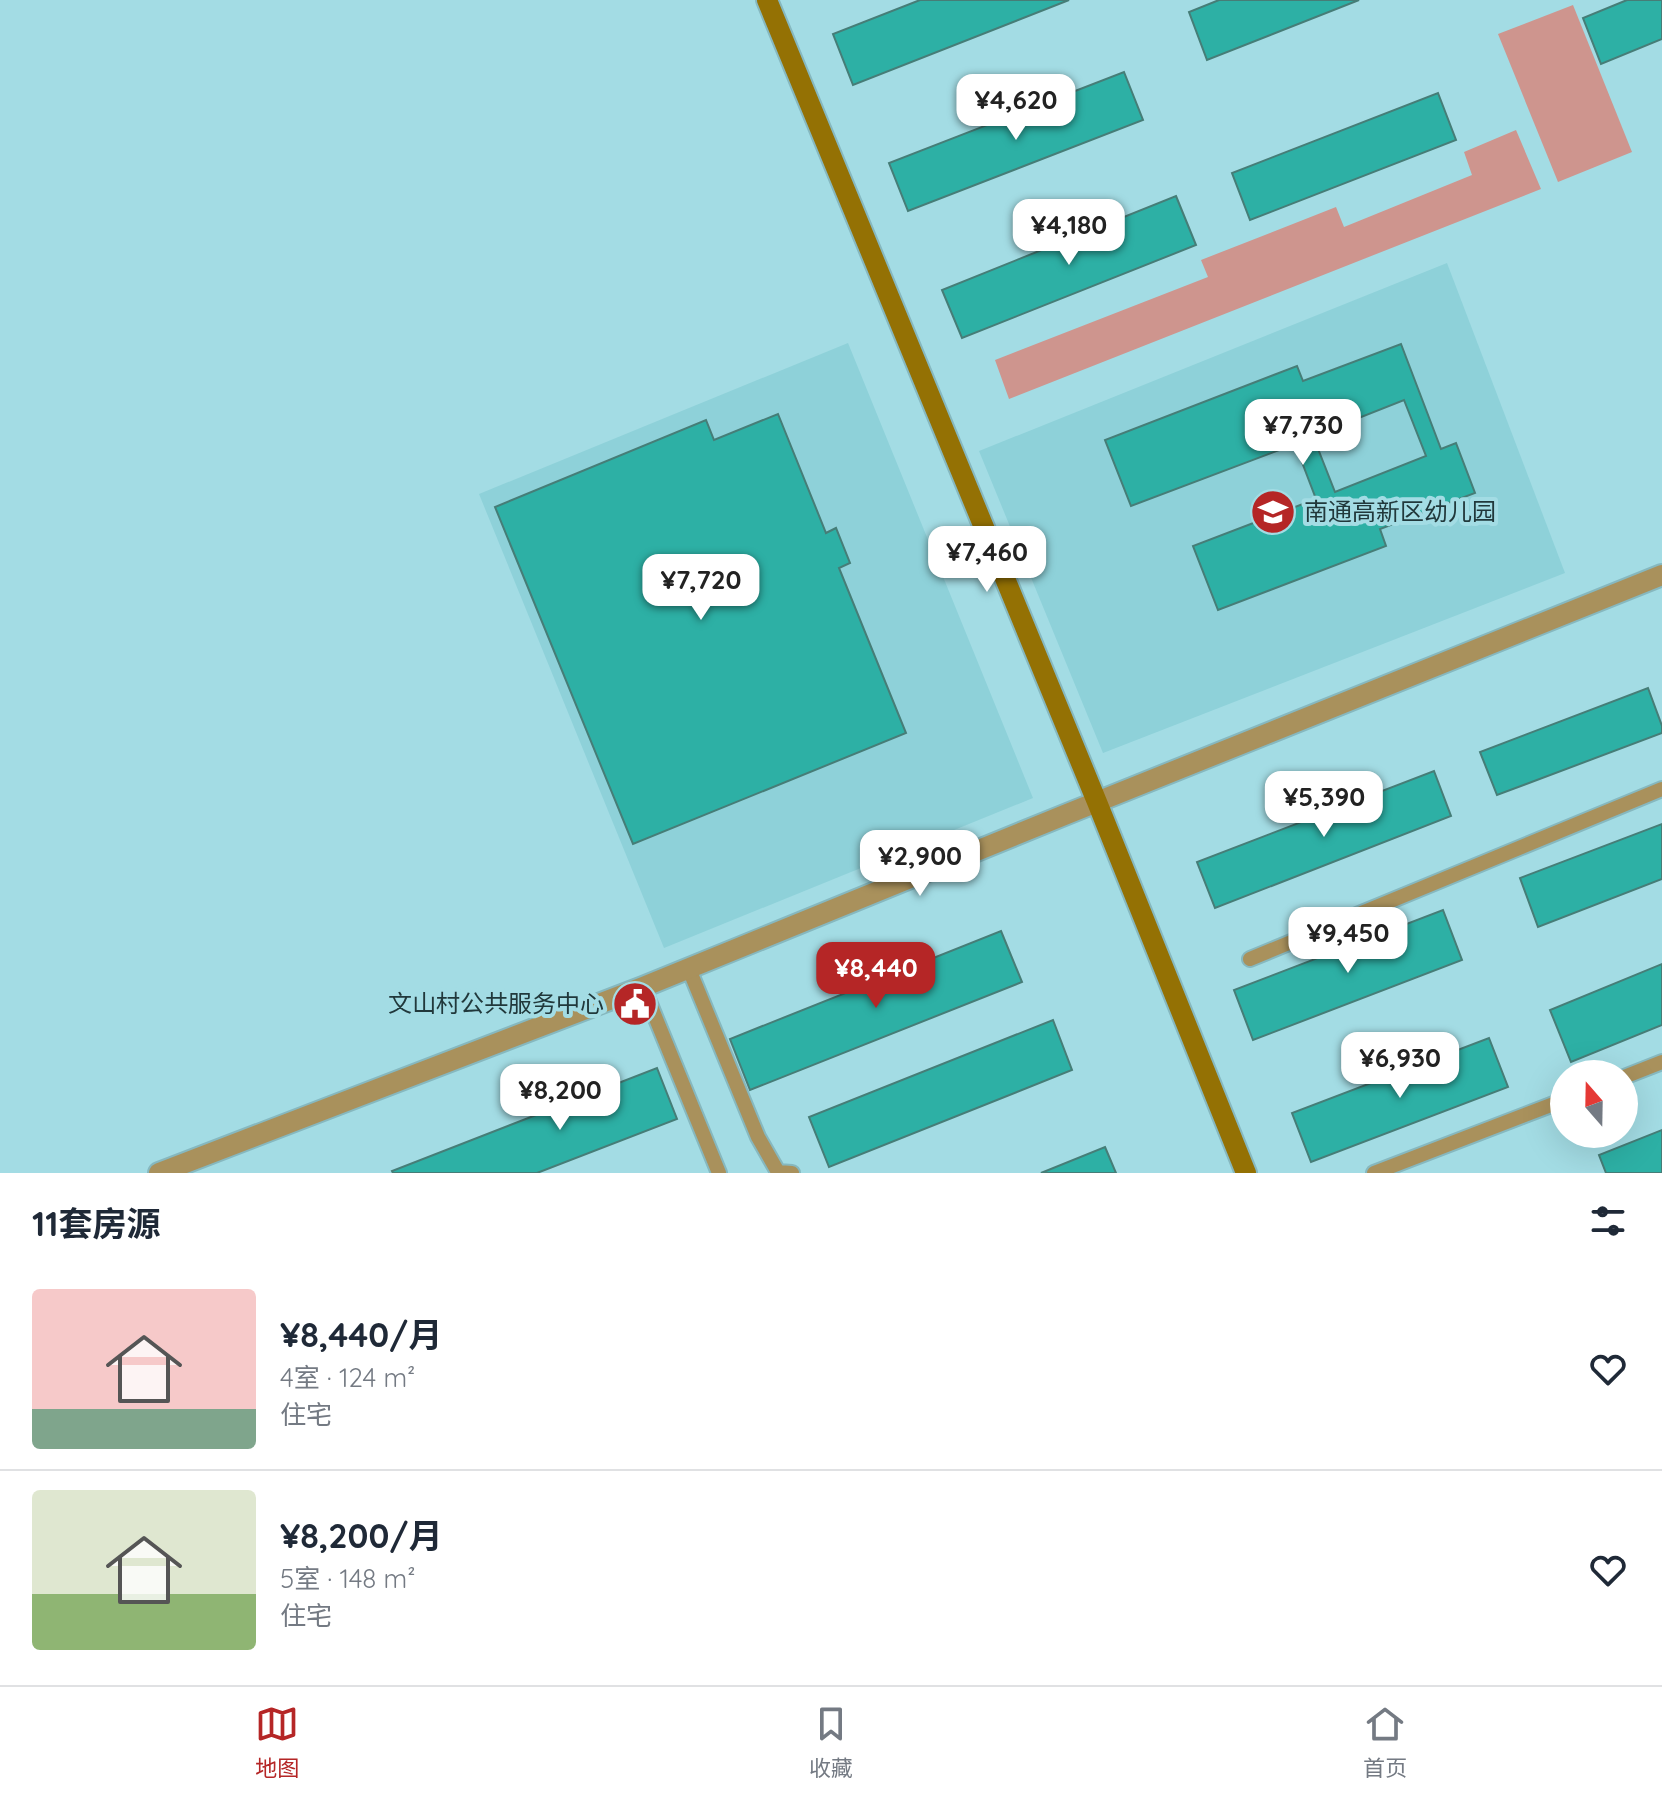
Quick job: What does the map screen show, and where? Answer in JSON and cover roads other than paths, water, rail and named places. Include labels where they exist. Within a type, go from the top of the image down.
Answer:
[{"type":"street","points":[[767,0],[1246,1173]]},
{"type":"street","points":[[159,1173],[689,969],[1662,575]]},
{"type":"lane","points":[[1250,959],[1662,789]]},
{"type":"lane","points":[[689,969],[758,1137],[778,1172],[792,1173]]},
{"type":"lane","points":[[643,987],[719,1173]]},
{"type":"lane","points":[[1638,1071],[1662,1062]]},
{"type":"lane","points":[[1374,1173],[1550,1105]]},
{"type":"place","name":"南通高新区幼儿园","points":[[1273,512]]},
{"type":"place","name":"文山村公共服务中心","points":[[635,1004]]}]
